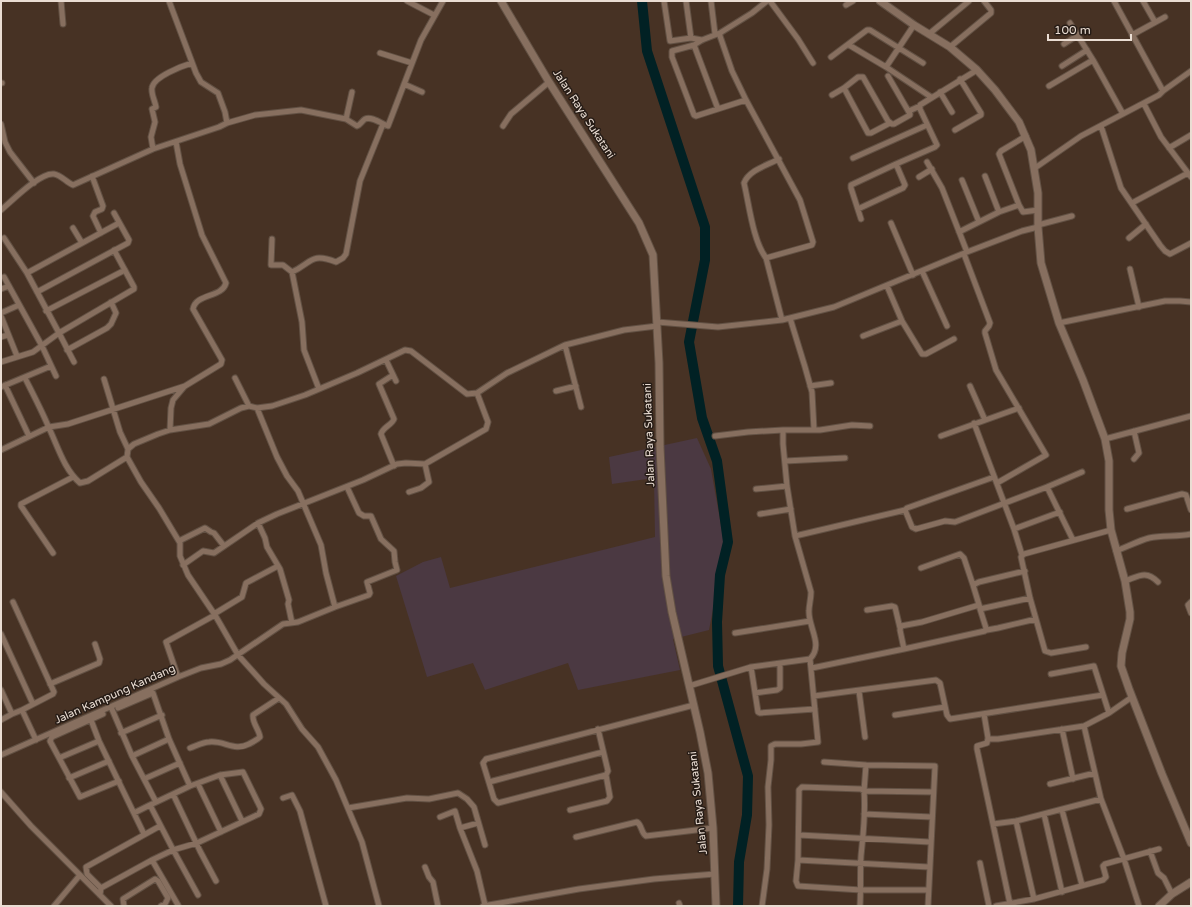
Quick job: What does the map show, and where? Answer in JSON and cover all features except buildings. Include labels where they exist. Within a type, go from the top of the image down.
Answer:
[{"type":"main road","name":"Jalan Raya Sukatani","points":[[501,1],[549,82],[639,222],[654,260],[666,576],[672,612],[708,773],[713,828],[716,906]]},
{"type":"main road","points":[[880,1],[914,25],[950,47],[976,70],[995,90],[1019,122],[1026,136],[1035,168],[1038,193],[1038,226],[1041,264],[1059,323],[1083,380],[1105,439],[1109,461],[1111,530],[1125,581],[1130,612],[1130,619],[1122,653],[1122,666],[1132,697],[1162,774],[1191,843]]},
{"type":"main road","points":[[1159,906],[1172,894],[1191,882]]},
{"type":"street","points":[[61,1],[63,24]]},
{"type":"street","points":[[169,1],[192,63],[202,82],[218,93],[226,112],[227,123]]},
{"type":"street","points":[[407,1],[434,15]]},
{"type":"street","points":[[1,210],[42,177],[53,174],[73,185],[181,139],[255,115],[301,110],[346,119],[357,126],[364,120],[368,119],[387,126],[390,125],[421,40],[443,1]]},
{"type":"street","points":[[664,1],[672,57],[694,115],[696,116],[746,100]]},
{"type":"street","points":[[686,1],[692,38]]},
{"type":"street","points":[[710,1],[717,34],[732,71],[800,200],[813,244],[798,250],[766,258]]},
{"type":"street","points":[[672,51],[694,45],[717,34],[752,13],[767,1]]},
{"type":"street","points":[[770,1],[798,39],[813,63]]},
{"type":"street","points":[[846,5],[853,1]]},
{"type":"street","points":[[929,34],[969,1]]},
{"type":"street","points":[[950,47],[990,13],[991,10],[984,1]]},
{"type":"street","points":[[1114,1],[1162,91]]},
{"type":"street","points":[[1143,1],[1155,22]]},
{"type":"street","points":[[1132,35],[1164,17]]},
{"type":"street","points":[[1070,23],[1093,60],[1123,114]]},
{"type":"street","points":[[886,67],[914,25]]},
{"type":"street","points":[[831,56],[849,45],[867,30],[870,30],[923,63]]},
{"type":"street","points":[[1064,44],[1078,35]]},
{"type":"street","points":[[670,41],[692,38],[702,40]]},
{"type":"street","points":[[694,45],[718,109]]},
{"type":"street","points":[[849,45],[886,67],[931,97]]},
{"type":"street","points":[[1062,66],[1087,50]]},
{"type":"street","points":[[380,53],[412,64]]},
{"type":"street","points":[[1049,86],[1093,60]]},
{"type":"street","points":[[153,150],[151,137],[155,122],[152,108],[156,107],[152,86],[154,82],[172,70],[192,63]]},
{"type":"street","points":[[909,111],[920,106],[921,103],[976,70]]},
{"type":"street","points":[[1035,168],[1081,136],[1159,95],[1162,91],[1191,71]]},
{"type":"street","points":[[844,88],[868,133],[871,134],[890,123],[894,124],[910,116],[909,111],[888,76]]},
{"type":"street","points":[[832,96],[858,77],[863,77],[890,123]]},
{"type":"street","points":[[955,130],[981,115],[960,80]]},
{"type":"street","points":[[503,126],[511,114],[549,82]]},
{"type":"street","points":[[404,84],[422,92]]},
{"type":"street","points":[[346,119],[352,92]]},
{"type":"street","points":[[940,92],[952,112]]},
{"type":"street","points":[[1132,203],[1189,175],[1161,137],[1144,104]]},
{"type":"street","points":[[861,219],[851,185],[936,145],[937,143],[927,125],[920,106]]},
{"type":"street","points":[[1,124],[3,143],[34,183]]},
{"type":"street","points":[[292,272],[306,262],[316,258],[324,258],[338,262],[344,257],[360,181],[383,124]]},
{"type":"street","points":[[853,158],[927,125]]},
{"type":"street","points":[[1101,126],[1117,177],[1122,188],[1160,245],[1168,253],[1172,253],[1191,243]]},
{"type":"street","points":[[1169,148],[1191,135]]},
{"type":"street","points":[[1026,136],[1001,151],[999,154],[1018,205],[1023,212],[1038,210]]},
{"type":"street","points":[[1,450],[49,427],[68,424],[185,386],[221,364],[222,360],[193,309],[194,306],[202,299],[224,288],[226,283],[202,235],[180,164],[176,142]]},
{"type":"street","points":[[779,159],[756,170],[745,180],[744,183],[748,198],[748,206],[758,240],[766,258],[782,320]]},
{"type":"street","points":[[927,162],[942,188],[990,322],[989,326],[984,330],[996,370],[1046,456],[997,483]]},
{"type":"street","points":[[858,209],[903,188],[905,185],[896,164]]},
{"type":"street","points":[[918,177],[932,169]]},
{"type":"street","points":[[92,176],[102,205],[102,209],[95,212],[93,216],[101,233]]},
{"type":"street","points":[[985,176],[999,212]]},
{"type":"street","points":[[962,180],[979,222]]},
{"type":"street","points":[[959,232],[999,212],[1018,205]]},
{"type":"street","points":[[37,292],[127,244],[129,240],[114,214]]},
{"type":"street","points":[[128,449],[134,444],[170,430],[209,424],[241,408],[249,406],[257,408],[272,406],[319,389],[386,360],[398,353],[408,350],[444,375],[467,394],[477,393],[507,373],[565,345],[624,330],[657,324],[718,327],[782,320],[834,307],[1022,231],[1072,216]]},
{"type":"street","points":[[891,222],[913,275]]},
{"type":"street","points":[[27,273],[119,223]]},
{"type":"street","points":[[1129,238],[1146,224]]},
{"type":"street","points":[[73,228],[82,243]]},
{"type":"street","points":[[4,238],[27,273],[74,362]]},
{"type":"street","points":[[272,239],[271,266],[283,265],[292,272],[302,322],[304,350],[319,389]]},
{"type":"street","points":[[1,362],[34,352],[59,333],[134,289],[114,250]]},
{"type":"street","points":[[1130,269],[1139,306]]},
{"type":"street","points":[[46,311],[125,270]]},
{"type":"street","points":[[922,271],[947,326]]},
{"type":"street","points":[[4,276],[42,346],[56,376]]},
{"type":"street","points":[[1,289],[9,286]]},
{"type":"street","points":[[887,286],[902,321],[923,355],[954,339]]},
{"type":"street","points":[[1059,323],[1109,314],[1139,306],[1180,300],[1191,302]]},
{"type":"street","points":[[67,350],[107,328],[111,324],[116,313],[111,302]]},
{"type":"street","points":[[17,356],[1,314],[19,305]]},
{"type":"street","points":[[790,318],[810,386],[813,404],[814,430]]},
{"type":"street","points":[[863,336],[902,321]]},
{"type":"street","points":[[1,337],[8,335]]},
{"type":"street","points":[[565,345],[581,406]]},
{"type":"street","points":[[386,360],[396,381]]},
{"type":"street","points":[[29,436],[3,386],[51,366]]},
{"type":"street","points":[[393,375],[379,384],[394,419],[393,422],[382,430],[381,434],[394,466]]},
{"type":"street","points":[[25,378],[49,427],[58,452],[73,477],[80,483],[84,483],[127,457]]},
{"type":"street","points":[[235,378],[249,406]]},
{"type":"street","points":[[104,379],[120,432],[128,449],[127,457],[140,482],[159,508],[179,541],[180,556],[188,575],[238,655],[286,704],[302,729],[318,746],[336,780],[362,842],[379,906]]},
{"type":"street","points":[[810,386],[830,383]]},
{"type":"street","points":[[170,430],[173,400],[185,386]]},
{"type":"street","points":[[556,391],[576,386]]},
{"type":"street","points":[[970,386],[985,420]]},
{"type":"street","points":[[183,565],[203,551],[213,553],[258,523],[304,503],[347,487],[401,463],[425,464],[486,429],[488,422],[477,393]]},
{"type":"street","points":[[257,408],[277,457],[287,476],[298,491],[321,545],[326,573],[335,607]]},
{"type":"street","points":[[941,436],[1019,408]]},
{"type":"street","points":[[1105,439],[1191,416]]},
{"type":"street","points":[[974,424],[1014,529],[1022,555],[1021,557],[1030,598],[1044,648],[1046,652],[1051,653],[1086,648]]},
{"type":"street","points":[[715,436],[748,432],[814,430],[852,425],[870,426]]},
{"type":"street","points":[[689,686],[751,667],[810,659],[815,653],[816,644],[808,612],[811,592],[795,536],[787,486],[783,430]]},
{"type":"street","points":[[1134,431],[1139,453],[1134,460]]},
{"type":"street","points":[[785,461],[844,458]]},
{"type":"street","points":[[409,492],[421,488],[429,482],[425,464]]},
{"type":"street","points":[[905,510],[912,527],[916,529],[945,521],[955,522],[1082,472]]},
{"type":"street","points":[[53,553],[21,504],[73,477]]},
{"type":"street","points":[[795,536],[905,510],[908,507],[994,477]]},
{"type":"street","points":[[756,489],[787,486]]},
{"type":"street","name":"Jalan Kampung Kandang","points":[[1,755],[112,709],[178,677],[201,668],[221,664],[238,655],[283,624],[298,622],[369,594],[367,582],[396,571],[397,569],[393,550],[382,539],[371,516],[364,516],[359,513],[347,487]]},
{"type":"street","points":[[1047,487],[1073,540]]},
{"type":"street","points":[[1126,509],[1182,494],[1186,495],[1191,510]]},
{"type":"street","points":[[760,514],[791,509]]},
{"type":"street","points":[[1014,529],[1060,512]]},
{"type":"street","points":[[258,523],[265,538],[267,547],[278,566],[289,600],[288,604],[292,623]]},
{"type":"street","points":[[179,541],[205,528],[211,532],[214,532],[224,546]]},
{"type":"street","points":[[1022,555],[1111,530]]},
{"type":"street","points":[[1116,551],[1148,538],[1191,534]]},
{"type":"street","points":[[921,568],[960,554],[964,558],[986,630]]},
{"type":"street","points":[[178,677],[166,642],[214,615],[242,597],[246,583],[278,566]]},
{"type":"street","points":[[973,585],[979,582],[1024,571]]},
{"type":"street","points":[[1125,581],[1139,576],[1148,575],[1152,576],[1158,582]]},
{"type":"street","points":[[900,628],[980,607],[1030,598]]},
{"type":"street","points":[[1,720],[54,693],[13,602]]},
{"type":"street","points":[[1191,602],[1188,605],[1191,613]]},
{"type":"street","points":[[867,610],[892,606],[894,607],[904,649]]},
{"type":"street","points":[[812,668],[1036,619]]},
{"type":"street","points":[[735,633],[810,621]]},
{"type":"street","points":[[1,634],[33,704]]},
{"type":"street","points":[[50,684],[99,663],[100,659],[94,644]]},
{"type":"street","points":[[762,906],[767,869],[769,825],[768,788],[771,760],[770,748],[775,744],[818,742],[810,659]]},
{"type":"street","points":[[755,693],[776,691],[780,688],[780,664]]},
{"type":"street","points":[[1051,674],[1093,666],[1096,669],[1109,713]]},
{"type":"street","points":[[751,667],[758,712],[816,709]]},
{"type":"street","points":[[814,696],[936,680],[940,683],[947,715],[950,719],[1103,695]]},
{"type":"street","points":[[1,690],[12,714]]},
{"type":"street","points":[[859,691],[865,737]]},
{"type":"street","points":[[119,781],[80,798],[50,739],[112,709],[154,693],[169,739],[190,786]]},
{"type":"street","points":[[988,738],[998,739],[1084,726],[1109,713],[1132,697]]},
{"type":"street","points":[[190,748],[208,742],[220,742],[233,747],[243,747],[257,740],[260,734],[252,718],[253,715],[279,698]]},
{"type":"street","points":[[606,775],[498,803],[494,799],[483,763],[486,759],[694,705]]},
{"type":"street","points":[[895,715],[945,707]]},
{"type":"street","points":[[112,709],[144,780],[160,826],[198,895]]},
{"type":"street","points":[[22,710],[36,740]]},
{"type":"street","points":[[984,714],[988,738],[987,743],[977,746],[977,749],[1010,904]]},
{"type":"street","points":[[122,733],[162,716]]},
{"type":"street","points":[[91,720],[99,741],[144,834]]},
{"type":"street","points":[[1084,726],[1101,799],[1124,859],[1139,906]]},
{"type":"street","points":[[1062,729],[1073,779]]},
{"type":"street","points":[[570,810],[608,801],[610,797],[606,775],[608,771],[598,730]]},
{"type":"street","points":[[132,756],[169,739]]},
{"type":"street","points":[[59,758],[99,741]]},
{"type":"street","points":[[489,782],[603,752]]},
{"type":"street","points":[[69,778],[109,761]]},
{"type":"street","points":[[824,762],[866,765],[935,766],[928,906]]},
{"type":"street","points":[[144,780],[180,763]]},
{"type":"street","points":[[860,906],[866,765]]},
{"type":"street","points":[[101,888],[173,850],[196,843],[259,814],[261,809],[243,772],[220,775],[190,786],[134,813]]},
{"type":"street","points":[[1050,784],[1095,774]]},
{"type":"street","points":[[220,775],[242,821]]},
{"type":"street","points":[[198,784],[221,832]]},
{"type":"street","points":[[928,890],[861,890],[798,886],[796,881],[799,835],[799,790],[802,787],[848,788],[861,789],[864,791],[933,792]]},
{"type":"street","points":[[1,792],[31,826],[111,906]]},
{"type":"street","points":[[348,808],[407,798],[429,799],[458,793],[467,799],[474,807],[485,845]]},
{"type":"street","points":[[173,794],[216,881]]},
{"type":"street","points":[[283,798],[292,795],[300,811],[326,906]]},
{"type":"street","points":[[994,824],[1016,821],[1101,799]]},
{"type":"street","points":[[1062,810],[1082,885]]},
{"type":"street","points":[[440,816],[455,811],[460,828],[477,870],[484,905],[578,889],[654,879],[715,874]]},
{"type":"street","points":[[864,814],[932,817]]},
{"type":"street","points":[[1044,814],[1062,892]]},
{"type":"street","points":[[1016,821],[1034,899]]},
{"type":"street","points":[[576,837],[637,822],[640,824],[646,836],[713,828]]},
{"type":"street","points":[[460,828],[478,823]]},
{"type":"street","points":[[101,888],[87,874],[86,867],[160,826]]},
{"type":"street","points":[[799,835],[930,842]]},
{"type":"street","points":[[996,906],[1034,899],[1106,879],[1103,866],[1159,849]]},
{"type":"street","points":[[1150,851],[1158,873],[1164,878],[1172,894]]},
{"type":"street","points":[[152,860],[178,905]]},
{"type":"street","points":[[798,860],[930,867]]},
{"type":"street","points":[[980,862],[989,906]]},
{"type":"street","points":[[425,867],[433,882],[438,906]]},
{"type":"street","points":[[54,906],[80,875]]},
{"type":"street","points":[[124,906],[123,899],[155,880],[158,881],[168,898],[165,904],[161,906]]},
{"type":"street","points":[[100,895],[101,888]]},
{"type":"shaded area","points":[[697,438],[711,469],[725,548],[709,630],[673,639],[680,670],[578,690],[568,663],[485,690],[473,663],[427,677],[396,576],[423,562],[441,557],[450,588],[655,537],[654,478],[612,484],[609,457]]},
{"type":"waterway","points":[[642,1],[647,51],[705,227],[705,260],[689,342],[702,418],[717,461],[728,542],[720,575],[717,622],[718,666],[748,776],[747,815],[739,862],[738,906]]}]
